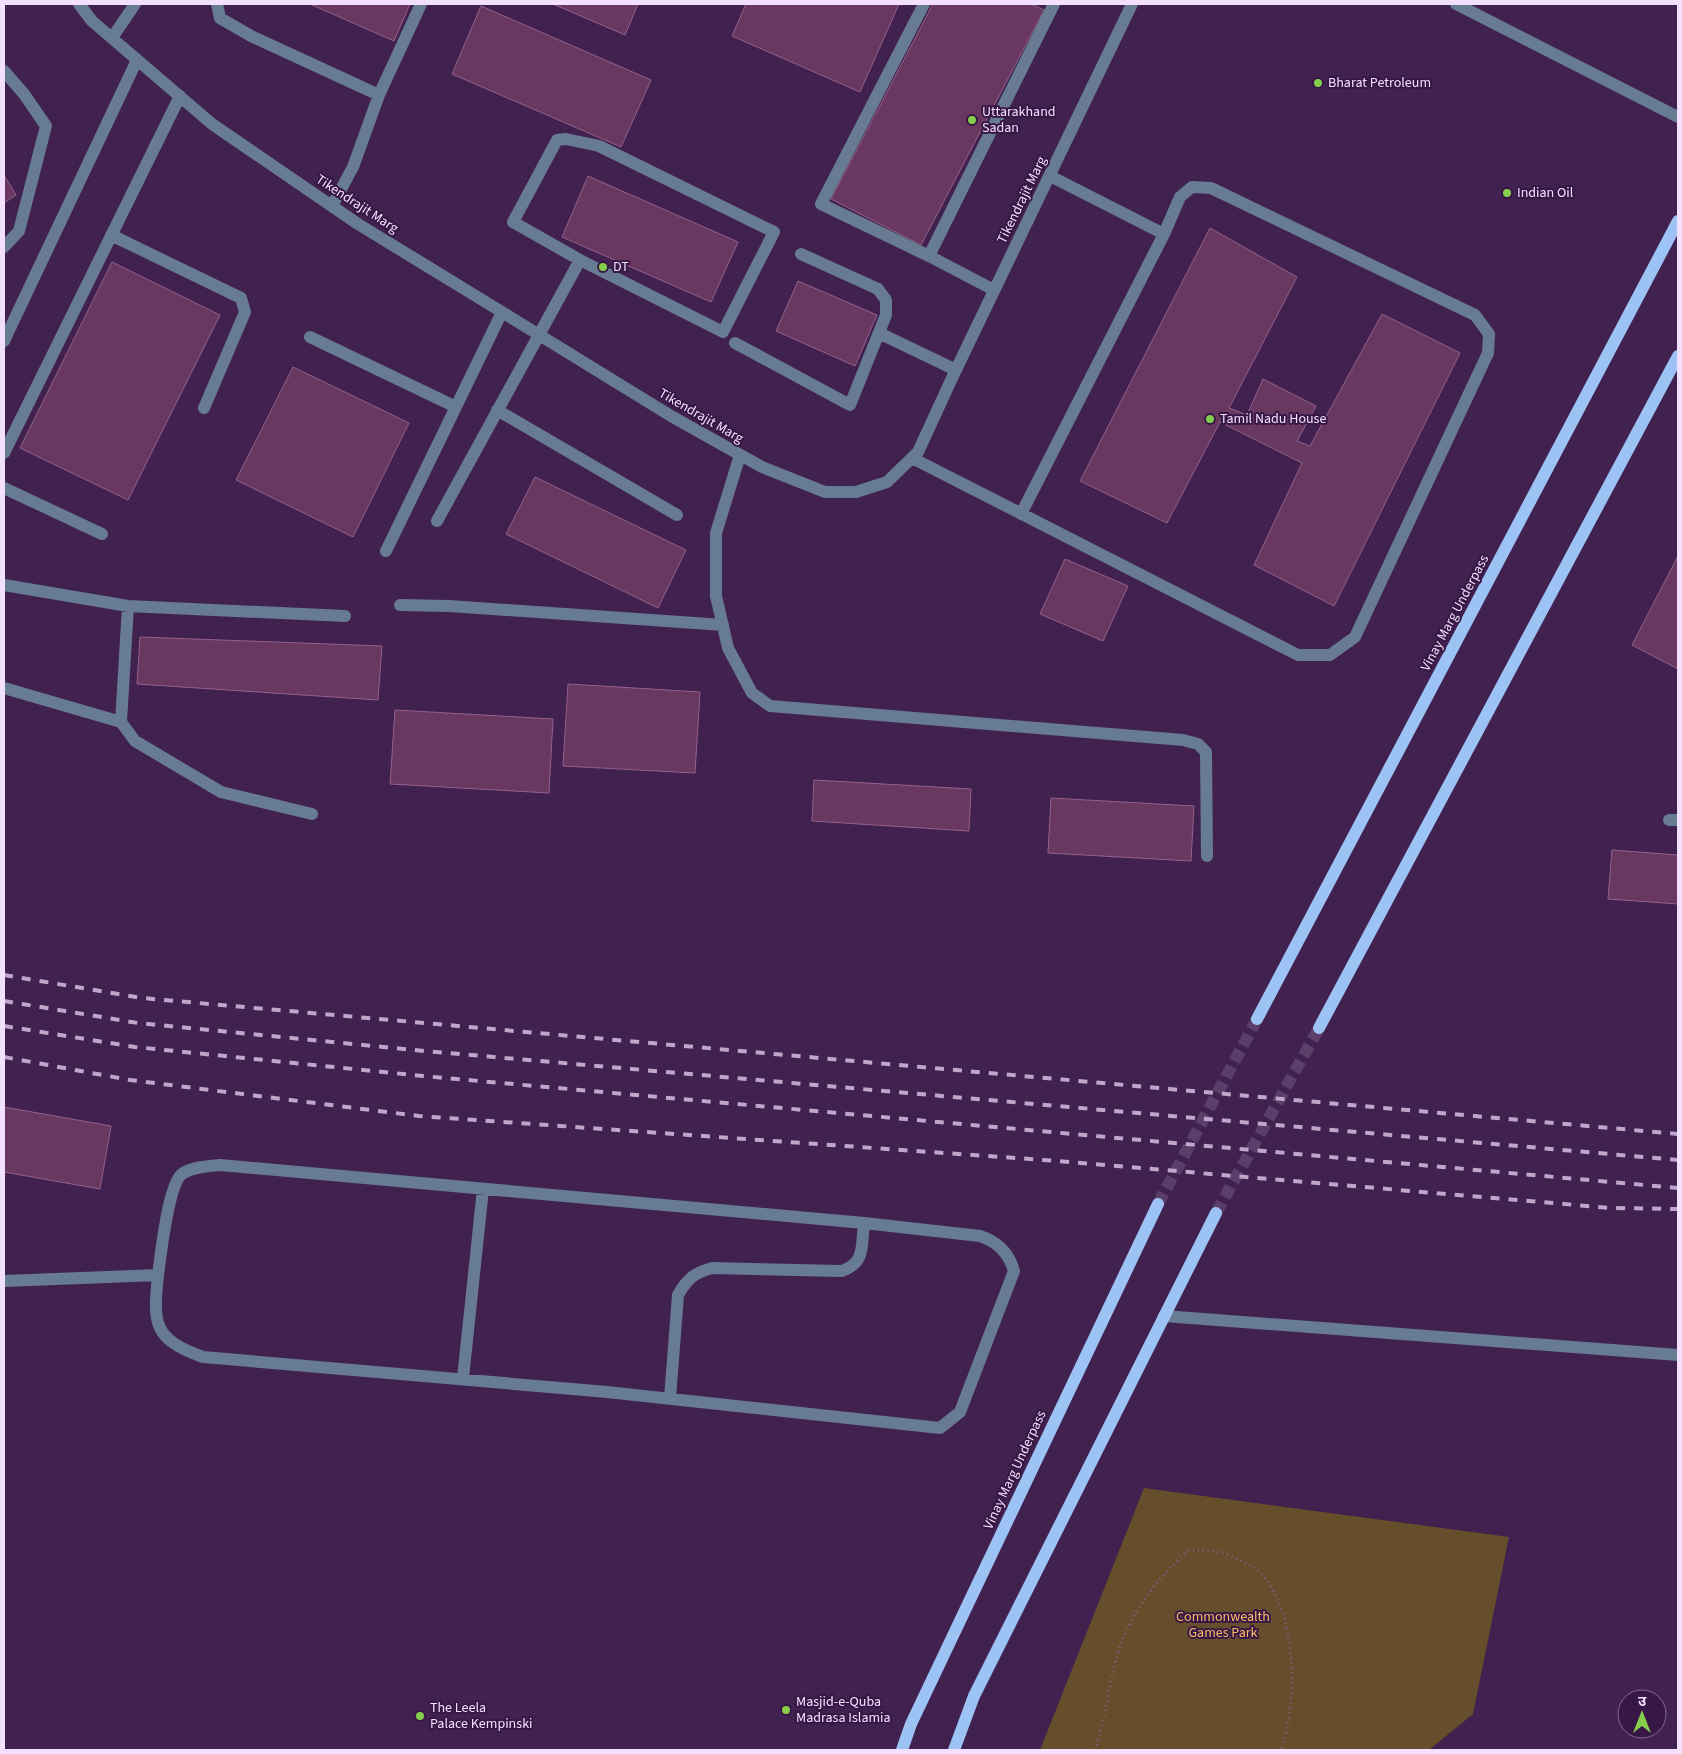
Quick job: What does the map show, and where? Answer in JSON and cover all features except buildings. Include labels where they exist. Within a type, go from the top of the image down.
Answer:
[{"type":"main road","name":"Vinay Marg Underpass","points":[[1257,1019],[1678,221]]},
{"type":"main road","points":[[1319,1028],[1678,356]]},
{"type":"main road","name":"Vinay Marg Underpass","points":[[902,1750],[911,1724],[1158,1204]]},
{"type":"main road","points":[[954,1750],[974,1696],[1216,1213]]},
{"type":"street","name":"Tikendrajit Marg","points":[[79,4],[92,21],[212,124],[332,206],[671,416],[762,467],[826,492],[856,492],[887,482],[918,452],[1132,4]]},
{"type":"street","points":[[112,38],[135,4]]},
{"type":"street","points":[[217,4],[220,18],[251,36],[379,95]]},
{"type":"street","points":[[332,206],[353,167],[379,95],[421,4]]},
{"type":"street","points":[[924,4],[821,204],[929,256],[994,290]]},
{"type":"street","points":[[929,256],[1054,4]]},
{"type":"street","points":[[1456,4],[1678,117]]},
{"type":"street","points":[[4,341],[137,60]]},
{"type":"street","points":[[4,71],[24,94],[46,126],[19,231],[4,247]]},
{"type":"street","points":[[4,454],[180,96]]},
{"type":"street","points":[[566,139],[599,146],[774,232],[723,332],[580,260],[512,222],[557,140],[566,139]]},
{"type":"street","points":[[1050,176],[1164,234]]},
{"type":"street","points":[[912,458],[1021,514],[1298,655],[1330,655],[1355,637],[1488,353],[1489,334],[1475,315],[1211,188],[1192,187],[1180,197],[1164,234],[1021,514]]},
{"type":"street","points":[[111,235],[242,298],[244,312],[204,408]]},
{"type":"street","points":[[735,343],[850,405],[886,315],[886,300],[878,289],[802,254]]},
{"type":"street","points":[[437,521],[580,260]]},
{"type":"street","points":[[386,551],[502,312]]},
{"type":"street","points":[[879,332],[956,370]]},
{"type":"street","points":[[310,337],[456,407]]},
{"type":"street","points":[[497,410],[677,515]]},
{"type":"street","points":[[740,455],[716,533],[716,596],[728,648],[752,693],[770,706],[1183,740],[1198,744],[1206,752],[1207,856]]},
{"type":"street","points":[[4,488],[102,534]]},
{"type":"street","points":[[4,584],[128,606],[345,616]]},
{"type":"street","points":[[400,605],[449,606],[723,625]]},
{"type":"street","points":[[128,606],[122,722],[135,742],[221,792],[312,814]]},
{"type":"street","points":[[4,688],[122,722]]},
{"type":"street","points":[[220,1165],[483,1189],[864,1223],[980,1236],[993,1240],[1011,1259],[1014,1271],[960,1412],[940,1428],[670,1398],[462,1378],[203,1357],[181,1349],[160,1332],[155,1310],[158,1275],[172,1187],[182,1174],[199,1168],[220,1165]]},
{"type":"street","points":[[462,1378],[483,1189]]},
{"type":"street","points":[[670,1398],[678,1295],[686,1280],[697,1272],[712,1268],[842,1271],[854,1267],[860,1258],[864,1223]]},
{"type":"street","points":[[4,1280],[158,1275]]},
{"type":"street","points":[[1164,1316],[1678,1355]]},
{"type":"path","points":[[1095,1750],[1104,1725],[1118,1653],[1138,1607],[1170,1567],[1189,1550],[1225,1552],[1259,1571],[1277,1597],[1288,1631],[1292,1666],[1288,1712],[1280,1750]]},
{"type":"green space","name":"Commonwealth Games Park","points":[[1144,1488],[1509,1537],[1473,1714],[1429,1750],[1040,1750]]},
{"type":"tunnel","points":[[1158,1204],[1257,1019]]},
{"type":"tunnel","points":[[1216,1213],[1319,1028]]},
{"type":"railway","points":[[4,975],[142,998],[1678,1134]]},
{"type":"railway","points":[[4,1001],[138,1023],[425,1051],[1678,1160]]},
{"type":"railway","points":[[4,1026],[135,1047],[423,1076],[1678,1188]]},
{"type":"railway","points":[[4,1057],[130,1080],[419,1116],[1058,1161],[1611,1208],[1678,1209]]},
{"type":"place","name":"Bharat Petroleum","points":[[1318,83]]},
{"type":"place","name":"Uttarakhand Sadan","points":[[972,120]]},
{"type":"place","name":"Indian Oil","points":[[1507,193]]},
{"type":"place","name":"DT","points":[[603,267]]},
{"type":"place","name":"Tamil Nadu House","points":[[1210,419]]},
{"type":"place","name":"Masjid-e-Quba Madrasa Islamia","points":[[786,1710]]},
{"type":"place","name":"The Leela Palace Kempinski","points":[[420,1716]]}]
